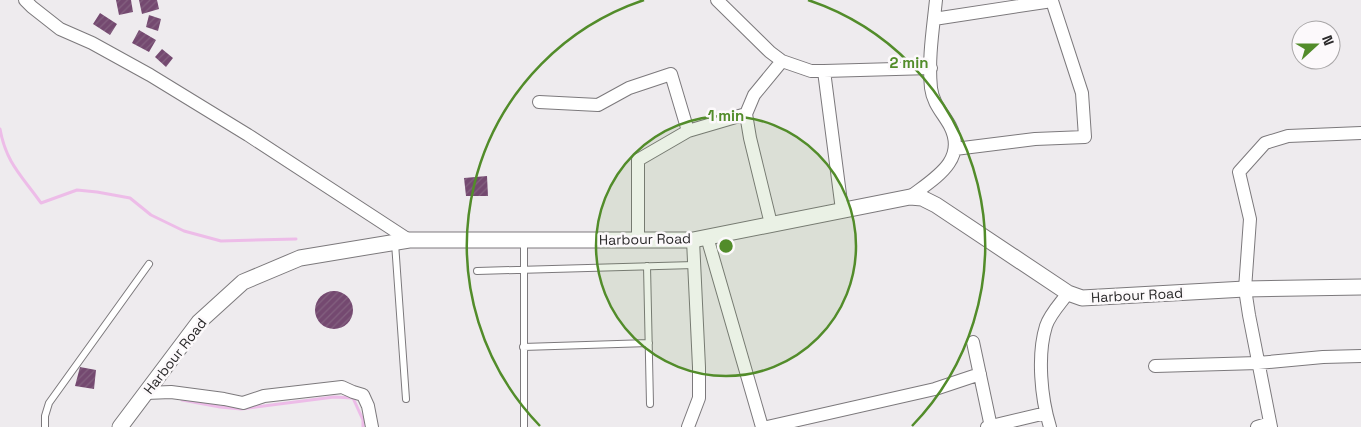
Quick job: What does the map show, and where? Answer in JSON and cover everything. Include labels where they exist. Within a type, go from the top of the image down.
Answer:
[{"type":"street","points":[[26,0],[60,29],[92,43],[150,75],[248,135],[402,241]]},
{"type":"street","points":[[717,0],[770,52],[782,61],[811,71],[930,68]]},
{"type":"street","points":[[910,197],[942,173],[950,162],[955,149],[950,126],[937,108],[931,90],[931,50],[936,0]]},
{"type":"street","points":[[934,19],[1052,1],[1082,93],[1085,137],[1035,139],[955,149]]},
{"type":"street","points":[[771,224],[746,114],[754,95],[782,61]]},
{"type":"street","points":[[824,72],[842,210]]},
{"type":"street","points":[[538,102],[598,105],[629,88],[671,74],[688,131]]},
{"type":"street","points":[[638,240],[638,160],[688,131],[746,114]]},
{"type":"street","points":[[1257,427],[1271,425],[1245,290],[1250,219],[1239,172],[1265,143],[1288,136],[1361,133]]},
{"type":"street","name":"Harbour Road","points":[[120,427],[199,322],[243,282],[300,258],[402,241],[700,238],[910,197],[922,198],[936,204],[1068,293],[1082,298],[1361,286]]},
{"type":"street","points":[[688,427],[699,398],[694,265],[700,238]]},
{"type":"street","points":[[700,238],[762,427]]},
{"type":"street","points":[[1050,427],[1044,404],[1042,344],[1047,325],[1053,313],[1068,293]]},
{"type":"street","points":[[973,342],[990,427],[1046,413]]},
{"type":"street","points":[[1155,366],[1258,364],[1323,357],[1361,356]]},
{"type":"street","points":[[767,427],[935,389],[980,374]]},
{"type":"street","points":[[146,392],[171,392],[243,403],[264,396],[342,387],[363,395],[368,406],[372,427]]},
{"type":"lane","points":[[524,240],[524,427]]},
{"type":"lane","points":[[402,241],[406,399]]},
{"type":"lane","points":[[45,427],[49,403],[149,264]]},
{"type":"lane","points":[[477,271],[694,265]]},
{"type":"lane","points":[[647,266],[650,404]]},
{"type":"lane","points":[[523,347],[649,343]]},
{"type":"building","points":[[116,0],[131,0],[133,12],[119,15]]},
{"type":"building","points":[[139,0],[157,0],[159,9],[142,14]]},
{"type":"building","points":[[100,13],[117,24],[110,35],[93,24]]},
{"type":"building","points":[[149,15],[161,19],[158,31],[146,27]]},
{"type":"building","points":[[139,30],[156,40],[149,52],[132,43]]},
{"type":"building","points":[[162,49],[173,58],[166,67],[155,57]]},
{"type":"building","points":[[487,176],[488,196],[466,196],[464,178]]},
{"type":"building","points":[[334,291],[348,296],[353,310],[348,324],[334,329],[320,324],[315,310],[320,296]]},
{"type":"building","points":[[80,367],[96,370],[94,389],[75,386]]},
{"type":"waterway","points":[[0,129],[6,151],[21,177],[41,203],[77,190],[97,192],[130,198],[151,215],[184,231],[221,241],[296,239]]},
{"type":"waterway","points":[[182,400],[241,409],[334,397],[353,398],[363,420],[363,427]]}]
